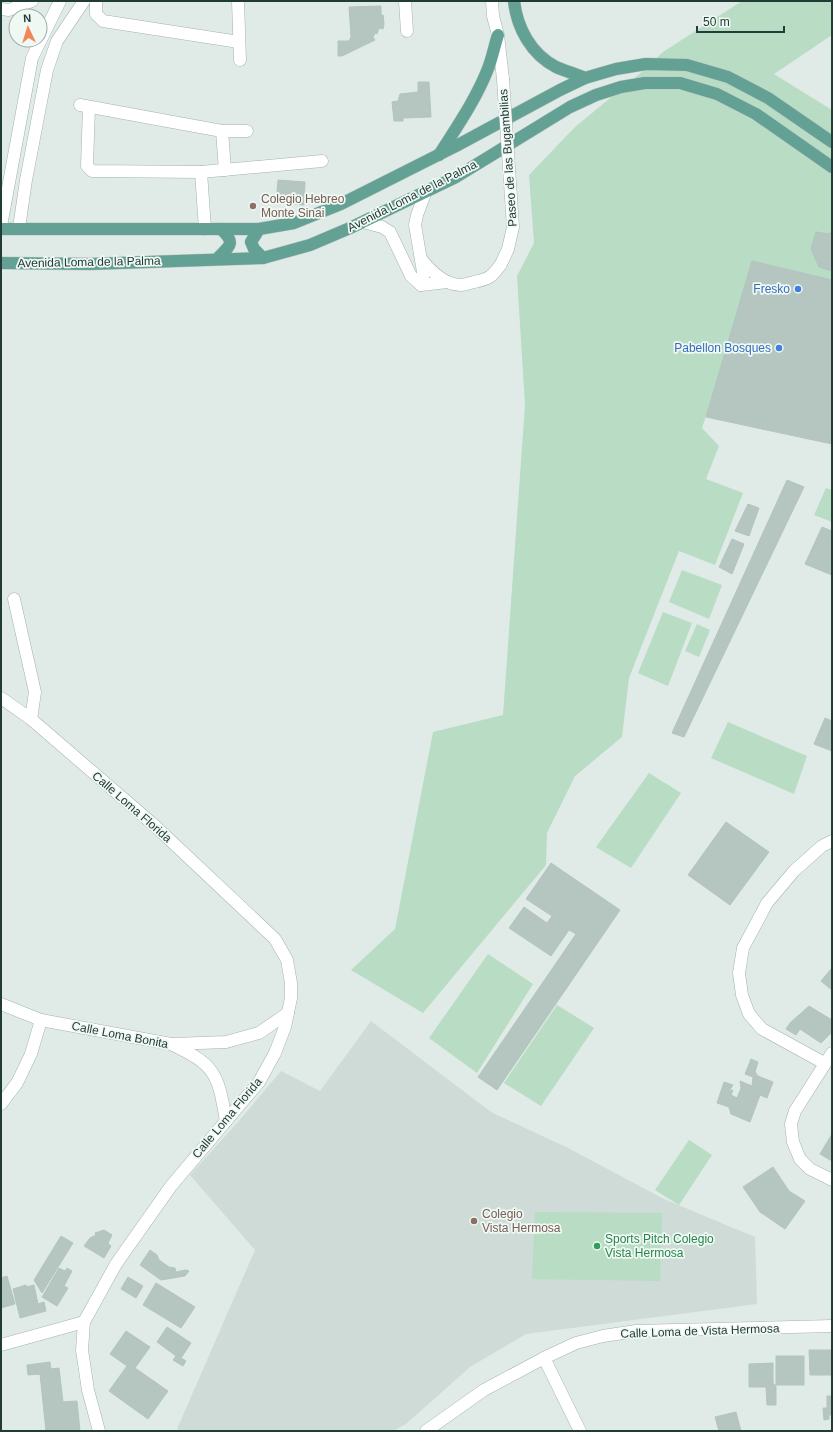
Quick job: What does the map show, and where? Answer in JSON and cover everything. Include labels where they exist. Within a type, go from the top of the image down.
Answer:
[{"type":"main road","points":[[514,1],[521,29],[529,43],[540,56],[556,66],[585,78]]},
{"type":"main road","points":[[439,155],[479,89],[488,70],[498,35]]},
{"type":"main road","name":"Avenida Loma de la Palma","points":[[1,227],[259,229],[294,223],[341,204],[439,155],[585,78],[616,69],[646,64],[687,65],[728,77],[768,98],[832,142]]},
{"type":"main road","name":"Avenida Loma de la Palma","points":[[1,263],[90,264],[262,258],[310,245],[363,222],[456,177],[570,107],[596,95],[621,87],[645,83],[680,84],[717,94],[756,114],[832,167]]},
{"type":"main road","points":[[217,260],[231,242],[229,236],[221,229]]},
{"type":"main road","points":[[259,229],[251,242],[254,249],[262,258]]},
{"type":"street","points":[[1,9],[9,10],[13,5],[32,1]]},
{"type":"street","points":[[1,227],[32,58],[60,1]]},
{"type":"street","points":[[19,228],[26,180],[47,70],[57,41],[84,1]]},
{"type":"street","points":[[96,1],[96,14],[103,21],[239,42]]},
{"type":"street","points":[[238,1],[240,60]]},
{"type":"street","points":[[405,1],[406,31]]},
{"type":"street","name":"Paseo de las Bugambilias","points":[[492,1],[493,16],[498,35]]},
{"type":"street","name":"Paseo de las Bugambilias","points":[[421,285],[446,282],[461,285],[487,279],[493,276],[508,249],[513,227],[503,79],[498,35],[499,1]]},
{"type":"street","points":[[25,97],[41,102]]},
{"type":"street","points":[[247,131],[222,131],[84,106],[87,166],[92,171],[202,172],[322,161]]},
{"type":"street","points":[[222,131],[224,170]]},
{"type":"street","points":[[14,153],[26,180]]},
{"type":"street","points":[[202,172],[204,229]]},
{"type":"street","points":[[363,222],[382,227],[390,232],[411,276],[421,285],[423,279],[421,259],[415,225],[426,191]]},
{"type":"street","points":[[421,259],[431,271],[446,282]]},
{"type":"street","points":[[14,600],[34,692],[31,719]]},
{"type":"street","name":"Calle Loma Florida","points":[[1,698],[31,719],[154,825],[275,939],[287,960],[291,983],[291,998],[285,1026],[275,1053],[259,1082],[171,1186],[116,1264],[84,1322],[82,1350],[88,1390],[99,1431]]},
{"type":"street","points":[[824,1064],[762,1029],[749,1014],[742,995],[739,973],[743,948],[767,903],[794,871],[822,846],[832,841]]},
{"type":"street","name":"Calle Loma Bonita","points":[[1,1004],[41,1020],[171,1044],[191,1054],[205,1063],[214,1075],[221,1091],[226,1121]]},
{"type":"street","points":[[171,1044],[226,1042],[258,1033],[288,1013]]},
{"type":"street","points":[[1,1104],[16,1082],[31,1054],[41,1020]]},
{"type":"street","points":[[832,1053],[795,1111],[791,1124],[792,1142],[800,1159],[810,1170],[832,1180]]},
{"type":"street","points":[[1,1345],[84,1322]]},
{"type":"street","name":"Calle Loma de Vista Hermosa","points":[[426,1431],[484,1390],[544,1358],[576,1343],[603,1336],[636,1331],[832,1326]]},
{"type":"street","points":[[544,1358],[580,1431]]},
{"type":"shaded area","name":"Colegio Vista Hermosa","points":[[371,1021],[491,1112],[568,1148],[664,1199],[755,1237],[757,1304],[526,1334],[470,1367],[406,1424],[393,1431],[182,1431],[177,1429],[255,1250],[190,1175],[238,1122],[281,1071],[320,1091]]},
{"type":"green space","points":[[742,1],[832,1],[832,35],[774,74],[832,110],[832,283],[753,276],[702,428],[719,446],[706,479],[743,493],[715,565],[679,551],[629,678],[622,737],[575,776],[547,833],[546,865],[423,1013],[351,970],[395,929],[433,732],[503,715],[525,405],[517,276],[534,243],[529,175],[575,127],[643,71],[663,52]]},
{"type":"green space","points":[[826,488],[832,490],[832,522],[814,515]]},
{"type":"green space","points":[[682,570],[722,585],[709,619],[669,602]]},
{"type":"green space","points":[[663,612],[692,623],[668,686],[638,673]]},
{"type":"green space","points":[[697,624],[710,630],[699,657],[685,651]]},
{"type":"green space","points":[[728,722],[807,756],[794,794],[711,758]]},
{"type":"green space","points":[[649,773],[681,793],[631,868],[596,847]]},
{"type":"green space","points":[[488,954],[533,984],[477,1073],[429,1038]]},
{"type":"green space","points":[[557,1005],[594,1028],[541,1106],[504,1083]]},
{"type":"green space","points":[[689,1140],[712,1155],[679,1205],[655,1190]]},
{"type":"green space","name":"Sports Pitch Colegio Vista Hermosa","points":[[535,1212],[662,1213],[660,1281],[532,1279]]},
{"type":"building","points":[[381,6],[381,15],[383,15],[384,24],[383,29],[379,28],[377,34],[375,33],[373,37],[375,40],[342,56],[338,56],[338,41],[349,41],[351,37],[349,7]]},
{"type":"building","points":[[418,82],[429,82],[431,117],[403,118],[403,121],[394,121],[392,102],[398,101],[400,94],[418,92]]},
{"type":"building","points":[[278,180],[305,182],[304,205],[276,203]]},
{"type":"building","points":[[816,232],[828,234],[832,232],[832,271],[819,267],[811,249]]},
{"type":"building","name":"Pabellon Bosques","points":[[752,261],[832,280],[832,444],[706,417]]},
{"type":"building","points":[[787,480],[804,487],[684,737],[672,733]]},
{"type":"building","points":[[748,504],[759,508],[749,536],[735,531]]},
{"type":"building","points":[[822,527],[832,531],[832,575],[805,564]]},
{"type":"building","points":[[732,539],[744,544],[732,574],[719,567]]},
{"type":"building","points":[[825,718],[832,721],[832,751],[814,744]]},
{"type":"building","points":[[726,822],[769,852],[730,905],[688,875]]},
{"type":"building","points":[[551,863],[620,910],[497,1090],[478,1077],[576,934],[569,930],[551,956],[509,928],[524,907],[547,923],[552,916],[526,899]]},
{"type":"building","points":[[832,968],[832,990],[821,981]]},
{"type":"building","points":[[809,1006],[832,1020],[832,1032],[821,1043],[800,1029],[796,1035],[786,1029],[790,1023]]},
{"type":"building","points":[[751,1059],[758,1062],[755,1072],[758,1076],[773,1082],[767,1098],[760,1095],[750,1122],[731,1114],[729,1107],[717,1103],[724,1082],[733,1085],[729,1091],[733,1090],[731,1095],[737,1098],[741,1088],[740,1081],[752,1086],[753,1077],[745,1074]]},
{"type":"building","points":[[832,1134],[832,1161],[820,1154]]},
{"type":"building","points":[[773,1167],[789,1191],[805,1201],[785,1229],[760,1212],[743,1187]]},
{"type":"building","points":[[104,1230],[112,1235],[108,1243],[111,1246],[104,1258],[84,1246],[90,1238],[96,1235],[95,1233]]},
{"type":"building","points":[[61,1236],[73,1243],[42,1293],[34,1280]]},
{"type":"building","points":[[150,1250],[157,1255],[159,1260],[169,1267],[175,1268],[176,1272],[185,1270],[189,1271],[185,1276],[161,1280],[140,1265]]},
{"type":"building","points":[[59,1268],[65,1271],[67,1268],[72,1271],[64,1286],[68,1288],[57,1306],[42,1297]]},
{"type":"building","points":[[7,1276],[15,1304],[1,1308],[1,1278]]},
{"type":"building","points":[[128,1277],[143,1286],[136,1298],[121,1289]]},
{"type":"building","points":[[156,1283],[195,1307],[181,1328],[143,1305]]},
{"type":"building","points":[[26,1285],[27,1287],[34,1285],[38,1304],[44,1302],[46,1311],[20,1318],[13,1289]]},
{"type":"building","points":[[167,1327],[191,1343],[181,1358],[186,1361],[183,1366],[173,1360],[176,1356],[157,1342]]},
{"type":"building","points":[[126,1331],[150,1347],[135,1368],[168,1391],[148,1419],[109,1391],[127,1366],[110,1354]]},
{"type":"building","points":[[809,1350],[832,1350],[832,1375],[810,1375]]},
{"type":"building","points":[[776,1356],[804,1356],[804,1385],[776,1385]]},
{"type":"building","points":[[50,1362],[51,1369],[59,1368],[63,1402],[77,1401],[80,1431],[46,1431],[40,1374],[28,1375],[27,1365]]},
{"type":"building","points":[[773,1363],[773,1383],[776,1386],[776,1405],[767,1405],[766,1387],[749,1387],[749,1364]]},
{"type":"building","points":[[827,1396],[832,1396],[832,1415],[829,1415],[829,1419],[824,1420],[823,1408],[827,1408]]},
{"type":"building","points":[[736,1412],[741,1431],[719,1431],[715,1417]]},
{"type":"place","name":"Colegio Hebreo Monte Sinai","points":[[253,206]]},
{"type":"place","name":"Fresko","points":[[798,289]]},
{"type":"place","name":"Pabellon Bosques","points":[[779,348]]},
{"type":"place","name":"Colegio Vista Hermosa","points":[[474,1221]]},
{"type":"place","name":"Sports Pitch Colegio Vista Hermosa","points":[[597,1246]]}]
